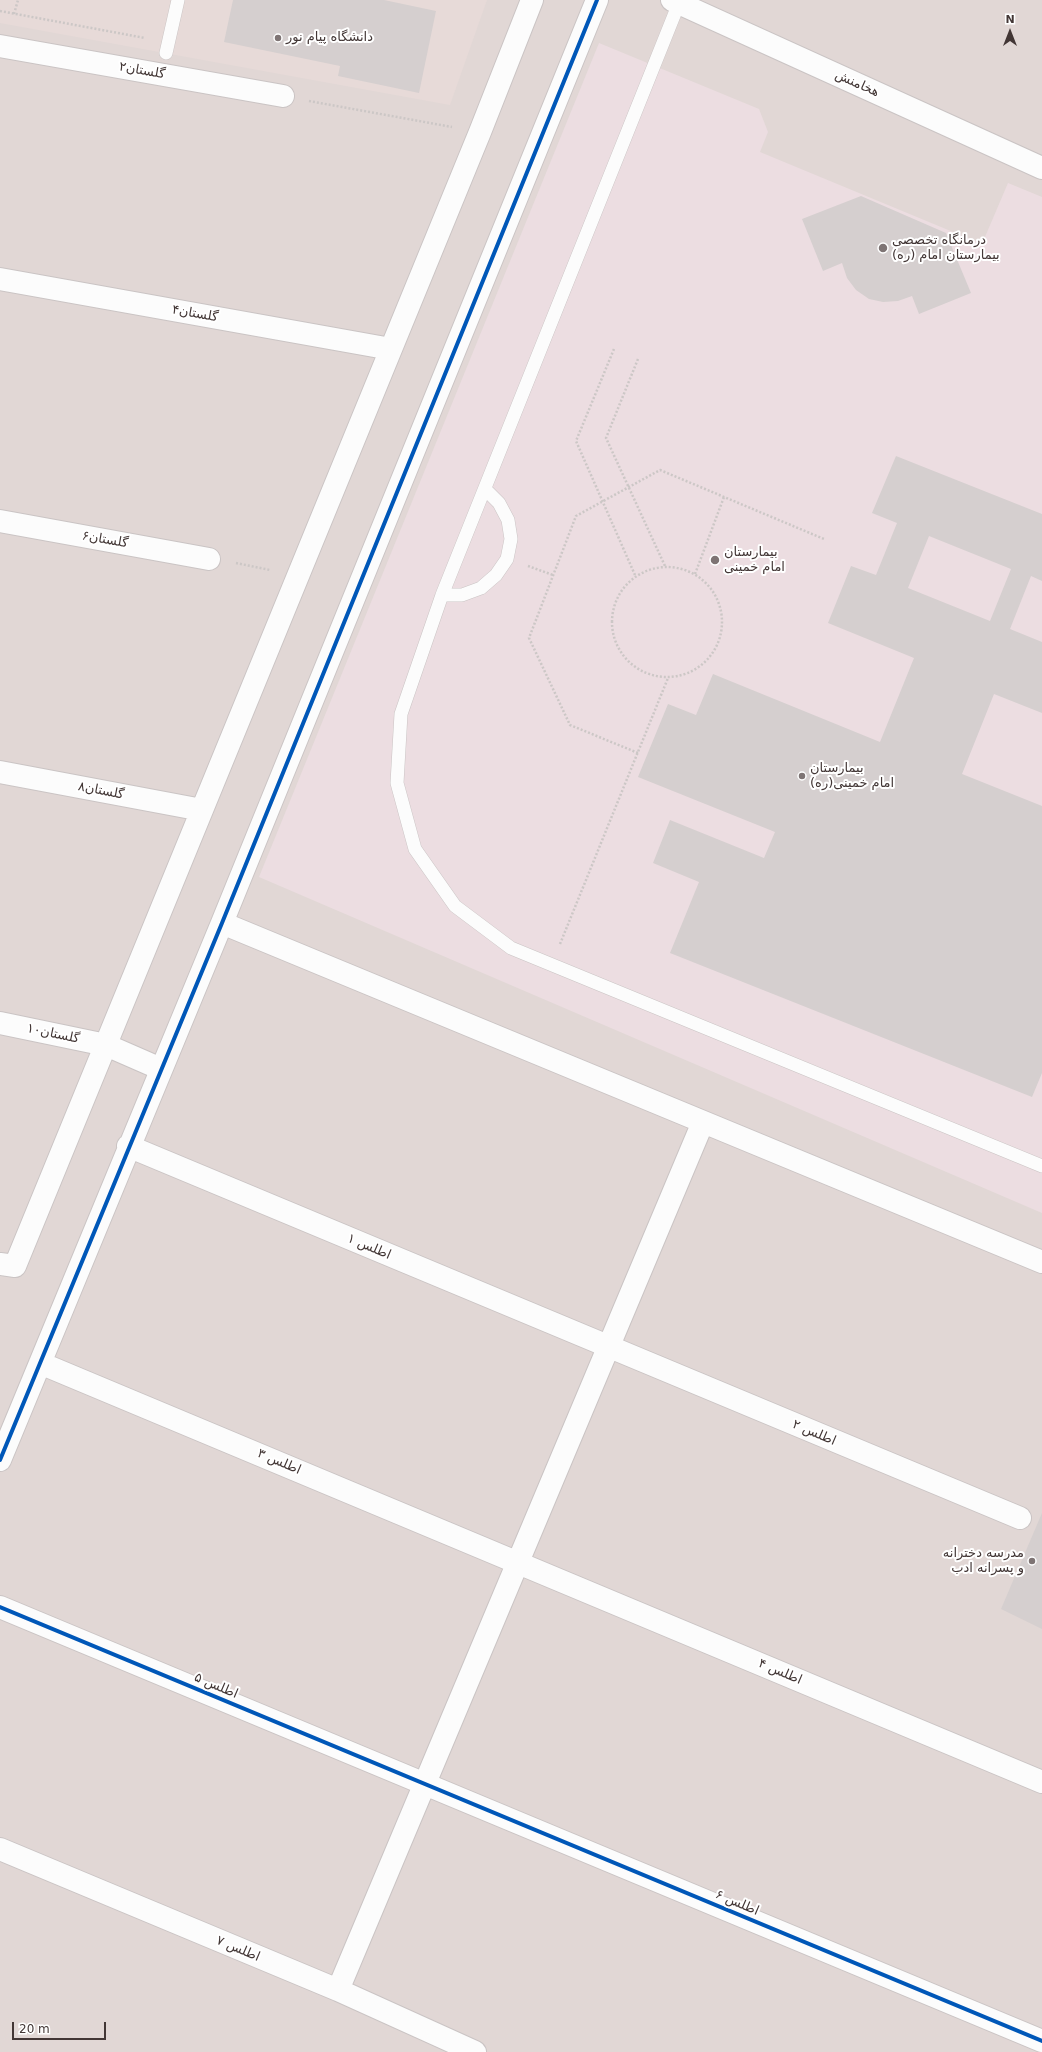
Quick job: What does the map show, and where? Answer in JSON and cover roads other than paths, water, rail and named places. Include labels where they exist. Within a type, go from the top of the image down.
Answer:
[{"type":"street","points":[[8,1265],[106,1045],[480,132],[532,0]]},
{"type":"street","points":[[0,1460],[128,1146],[222,923],[596,0]]},
{"type":"street","name":"هخامنش","points":[[675,2],[1042,168]]},
{"type":"street","name":"گلستان۲","points":[[0,46],[283,96]]},
{"type":"street","name":"گلستان۴","points":[[0,278],[391,349]]},
{"type":"street","name":"گلستان۶","points":[[0,521],[210,559]]},
{"type":"street","name":"گلستان۸","points":[[0,772],[202,810]]},
{"type":"street","points":[[222,923],[1042,1262]]},
{"type":"street","name":"گلستان۱۰","points":[[0,1022],[106,1045],[161,1069]]},
{"type":"street","points":[[338,1990],[703,1122]]},
{"type":"street","name":"اطلس ۱","points":[[128,1146],[609,1347]]},
{"type":"street","name":"اطلس ۲","points":[[609,1347],[1020,1518]]},
{"type":"street","name":"اطلس ۳","points":[[40,1362],[518,1562]]},
{"type":"street","name":"اطلس ۴","points":[[518,1562],[1042,1782]]},
{"type":"street","name":"اطلس ۵","points":[[0,1607],[425,1784]]},
{"type":"street","name":"اطلس ۶","points":[[425,1784],[1042,2041]]},
{"type":"street","name":"اطلس ۷","points":[[0,1849],[338,1990],[475,2052]]},
{"type":"lane","points":[[167,48],[178,0]]},
{"type":"lane","points":[[675,2],[485,489],[442,595],[401,714],[397,783],[415,849],[455,906],[510,948],[1042,1166]]},
{"type":"lane","points":[[442,595],[462,595],[481,588],[496,575],[507,559],[510,540],[508,520],[499,502],[485,489]]},
{"type":"place","name":"دانشگاه پیام نور","points":[[278,38]]},
{"type":"place","name":"درمانگاه تخصصی بیمارستان امام (ره)","points":[[883,248]]},
{"type":"place","name":"بیمارستان امام خمینی","points":[[715,560]]},
{"type":"place","name":"بیمارستان امام خمینی(ره)","points":[[802,776]]},
{"type":"place","name":"مدرسه دخترانه و پسرانه ادب","points":[[1032,1561]]}]
